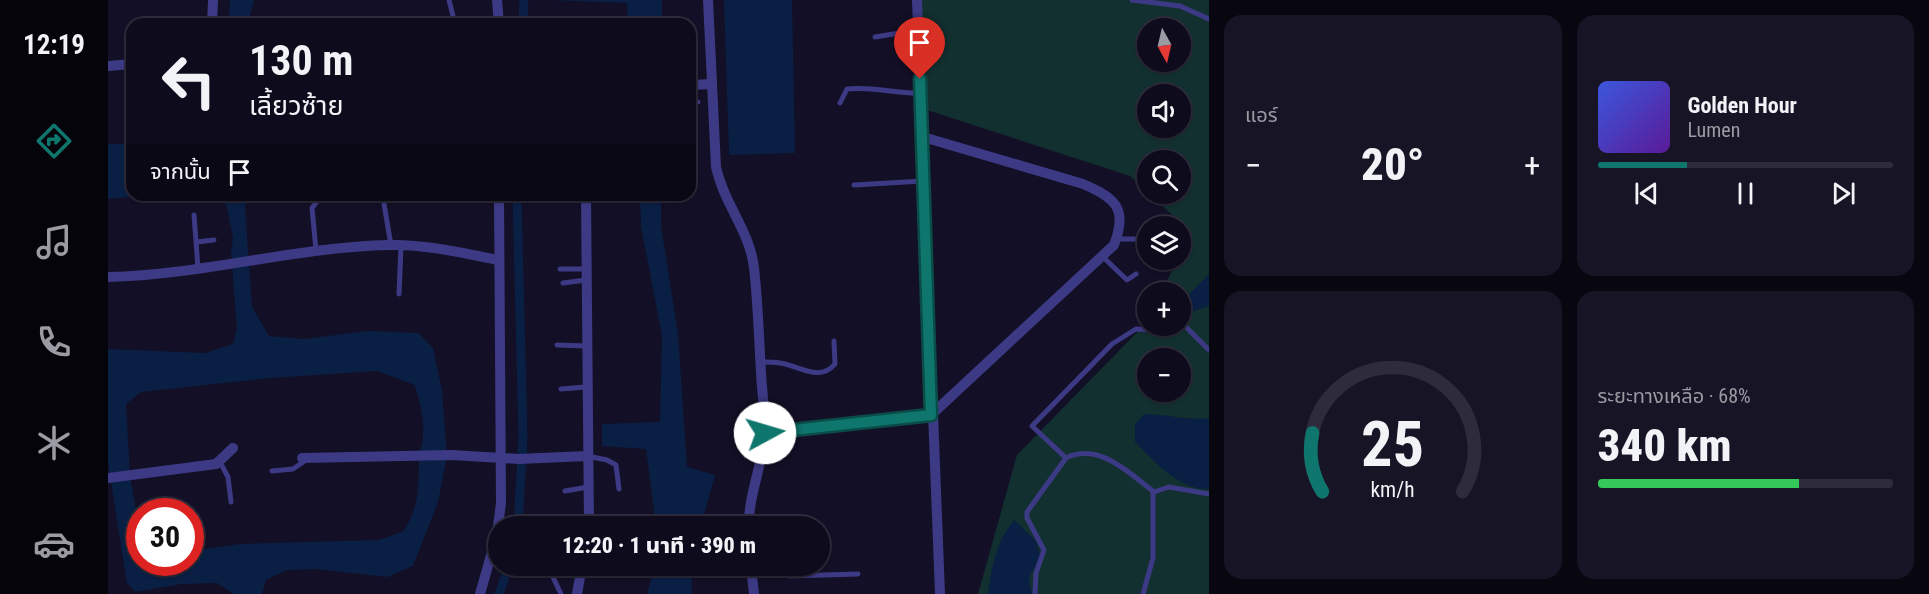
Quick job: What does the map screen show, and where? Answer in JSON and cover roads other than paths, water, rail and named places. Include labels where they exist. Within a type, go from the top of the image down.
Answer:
[{"type":"street","points":[[212,18],[213,0]]},
{"type":"street","points":[[497,0],[498,18]]},
{"type":"street","points":[[708,0],[716,167],[720,186],[748,236],[754,267],[765,433],[762,462],[750,516]]},
{"type":"street","points":[[916,0],[940,594]]},
{"type":"street","points":[[108,66],[126,64]]},
{"type":"street","points":[[696,85],[711,84]]},
{"type":"street","points":[[765,433],[931,415],[1102,256],[1116,239],[1122,225],[1118,207],[1107,194],[1083,184],[923,137]]},
{"type":"street","points":[[480,594],[497,534],[501,503],[503,458],[498,261],[499,201]]},
{"type":"street","points":[[586,201],[586,456],[589,516]]},
{"type":"street","points":[[108,277],[229,264],[316,250],[396,245],[455,252],[498,261]]},
{"type":"street","points":[[109,478],[211,465],[220,462],[233,448]]},
{"type":"street","points":[[306,458],[452,455],[519,459],[586,456]]},
{"type":"street","points":[[577,594],[580,576]]},
{"type":"street","points":[[752,576],[754,594]]},
{"type":"lane","points":[[449,0],[453,18]]},
{"type":"lane","points":[[1132,0],[1180,6],[1208,16]]},
{"type":"lane","points":[[875,37],[918,30]]},
{"type":"lane","points":[[840,104],[847,89],[861,87],[921,93]]},
{"type":"lane","points":[[854,185],[925,181]]},
{"type":"lane","points":[[315,201],[312,208],[316,250]]},
{"type":"lane","points":[[384,204],[396,245],[399,294]]},
{"type":"lane","points":[[194,215],[198,268]]},
{"type":"lane","points":[[1116,239],[1137,239]]},
{"type":"lane","points":[[196,242],[214,240]]},
{"type":"lane","points":[[1102,256],[1127,280],[1136,274]]},
{"type":"lane","points":[[560,269],[586,275]]},
{"type":"lane","points":[[563,283],[586,275]]},
{"type":"lane","points":[[1066,458],[1032,426],[1112,344],[1136,329],[1157,330],[1185,326],[1209,350]]},
{"type":"lane","points":[[760,362],[780,363],[802,371],[827,371],[835,364],[834,341]]},
{"type":"lane","points":[[557,345],[586,346]]},
{"type":"lane","points":[[561,388],[586,387]]},
{"type":"lane","points":[[1035,594],[1036,573],[1044,550],[1027,518],[1027,512],[1066,458],[1074,454],[1091,453],[1105,458],[1123,467],[1154,492]]},
{"type":"lane","points":[[586,456],[607,460],[616,465],[620,489]]},
{"type":"lane","points":[[272,471],[293,469],[306,458]]},
{"type":"lane","points":[[220,462],[228,477],[231,502]]},
{"type":"lane","points":[[564,491],[588,487]]},
{"type":"lane","points":[[1154,492],[1169,488],[1209,494]]},
{"type":"lane","points":[[1143,594],[1153,558],[1154,492]]},
{"type":"lane","points":[[830,575],[858,574]]},
{"type":"lane","points":[[552,576],[561,594]]},
{"type":"water","points":[[230,0],[254,0],[250,18],[229,18]]},
{"type":"water","points":[[551,0],[662,0],[662,18],[628,18],[627,3]]},
{"type":"water","points":[[724,0],[792,0],[795,153],[729,155]]},
{"type":"water","points":[[108,144],[126,144],[126,197],[108,199]]},
{"type":"water","points":[[222,201],[246,201],[252,307],[269,336],[304,339],[368,331],[418,333],[433,348],[442,391],[447,456],[438,502],[413,566],[387,577],[316,569],[287,570],[266,580],[262,594],[234,594],[217,583],[182,584],[135,592],[127,583],[108,463],[108,349],[205,353],[233,344],[237,328],[231,252],[233,238],[227,207]],"holes":[[[377,371],[415,385],[423,430],[416,504],[404,531],[379,540],[240,544],[204,549],[204,576],[126,576],[126,498],[134,498],[130,477],[126,404],[141,392],[270,378]]]},
{"type":"water","points":[[640,201],[661,201],[661,226],[678,334],[687,467],[715,475],[704,516],[655,516],[646,449],[602,446],[602,424],[660,422],[662,336],[641,226]]},
{"type":"water","points":[[1209,274],[1209,306],[1191,312],[1191,293]]},
{"type":"water","points":[[1144,414],[1193,419],[1209,418],[1209,489],[1198,488],[1178,480],[1159,466],[1135,442],[1135,424]]},
{"type":"water","points":[[1014,520],[1036,541],[1041,558],[1029,577],[1032,594],[988,594],[993,564],[999,546]]},
{"type":"water","points":[[652,576],[691,576],[692,594],[647,594]]},
{"type":"waterway","points":[[523,18],[524,0]]},
{"type":"waterway","points":[[517,201],[523,438],[519,516]]},
{"type":"waterway","points":[[499,594],[505,576]]}]
